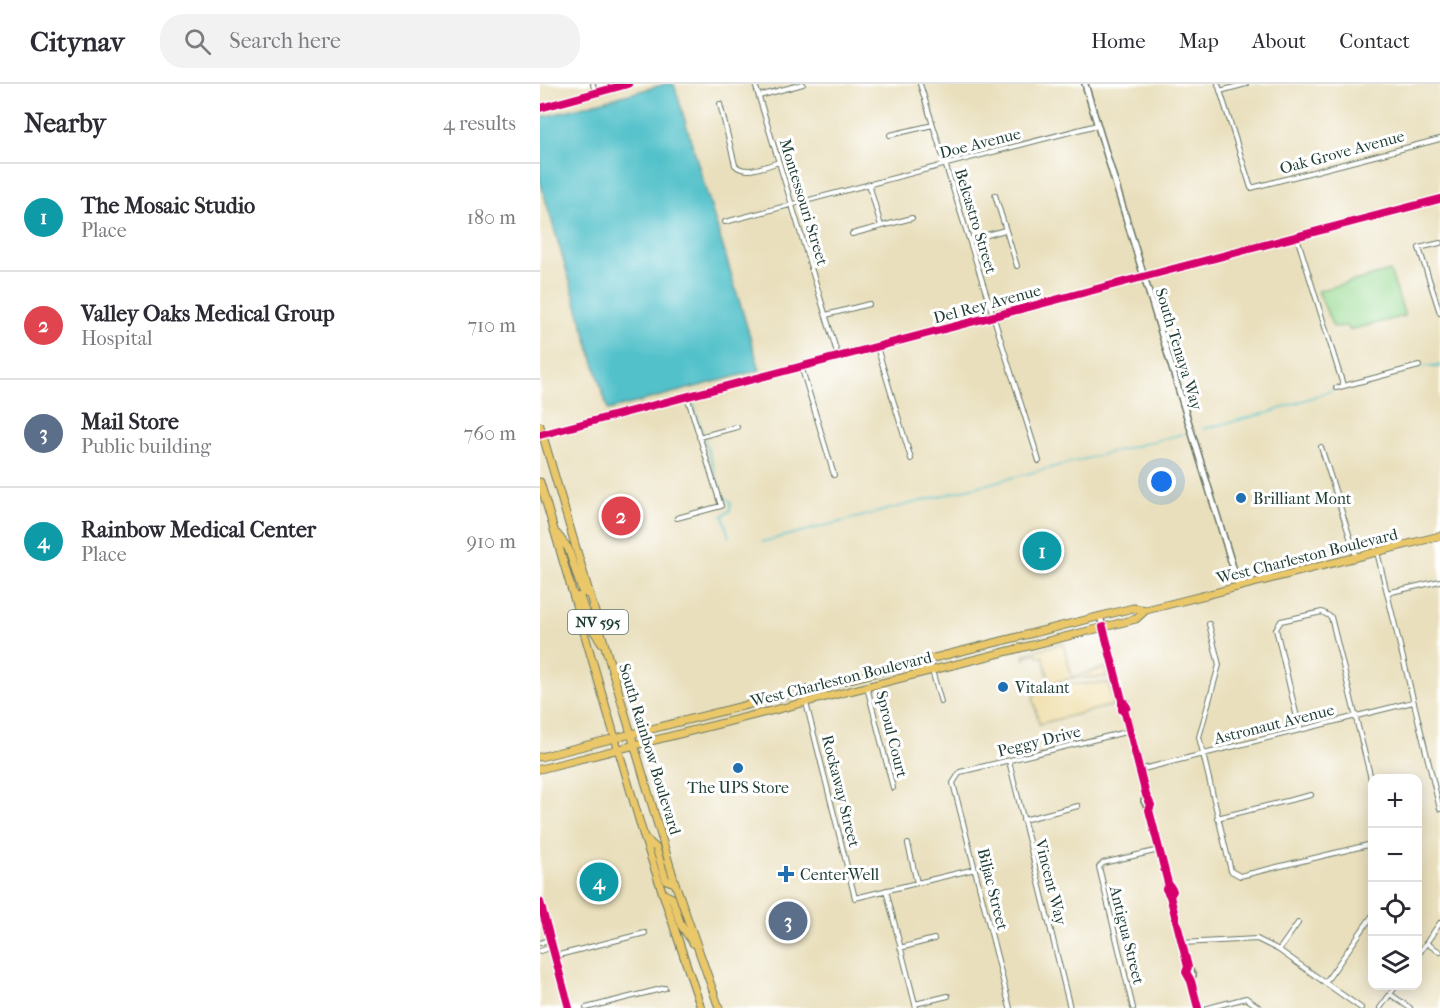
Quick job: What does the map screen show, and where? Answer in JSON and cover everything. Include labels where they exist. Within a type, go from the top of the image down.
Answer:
[{"type":"main road","points":[[540,108],[628,84]]},
{"type":"main road","name":"South Rainbow Boulevard","points":[[540,426],[675,883],[719,1008]]},
{"type":"main road","name":"South Rainbow Boulevard","points":[[540,482],[644,837],[701,1008]]},
{"type":"main road","points":[[555,532],[568,548],[582,591],[590,595]]},
{"type":"main road","name":"West Charleston Boulevard","points":[[540,757],[1100,616],[1133,608],[1146,610],[1440,536]]},
{"type":"main road","points":[[574,596],[580,597],[590,626],[605,648]]},
{"type":"main road","name":"West Charleston Boulevard","points":[[540,769],[1136,619],[1146,610]]},
{"type":"main road","points":[[644,837],[656,848],[666,880],[675,883]]},
{"type":"main road","points":[[662,893],[672,898],[681,926],[698,950]]},
{"type":"street","points":[[592,84],[595,93]]},
{"type":"street","name":"Montessouri Street","points":[[756,84],[838,356]]},
{"type":"street","points":[[759,96],[803,84]]},
{"type":"street","name":"Belcastro Street","points":[[920,84],[1039,461]]},
{"type":"street","name":"South Tenaya Way","points":[[1085,84],[1142,277],[1239,587]]},
{"type":"street","points":[[1218,84],[1220,91],[1246,84]]},
{"type":"street","name":"Oak Grove Avenue","points":[[1220,91],[1251,188],[1440,139]]},
{"type":"street","points":[[720,104],[735,165],[740,170],[745,171],[779,162]]},
{"type":"street","points":[[890,135],[933,125]]},
{"type":"street","name":"Doe Avenue","points":[[725,222],[1097,125]]},
{"type":"street","points":[[869,184],[881,226]]},
{"type":"street","points":[[995,195],[1017,266]]},
{"type":"street","name":"Del Rey Avenue","points":[[541,435],[1440,199]]},
{"type":"street","points":[[852,234],[912,218]]},
{"type":"street","points":[[969,240],[1005,230]]},
{"type":"street","points":[[1298,237],[1343,386]]},
{"type":"street","points":[[1440,243],[1419,248],[1440,313]]},
{"type":"street","points":[[826,315],[868,304]]},
{"type":"street","points":[[877,347],[911,459]]},
{"type":"street","points":[[801,366],[834,475]]},
{"type":"street","points":[[1336,388],[1419,366]]},
{"type":"street","points":[[677,518],[721,506],[687,396]]},
{"type":"street","points":[[699,437],[737,427]]},
{"type":"street","points":[[1321,447],[1357,557]]},
{"type":"street","points":[[1377,552],[1413,702],[1438,792],[1440,809]]},
{"type":"street","points":[[1387,593],[1440,580]]},
{"type":"street","points":[[1300,730],[1276,629],[1281,621],[1322,612],[1332,617],[1370,774]]},
{"type":"street","points":[[1100,616],[1122,700],[1128,708],[1125,712],[1146,795],[1144,801],[1149,810],[1168,883],[1165,888],[1170,896],[1188,967],[1193,975],[1191,981],[1198,1008]]},
{"type":"street","points":[[1209,624],[1219,664],[1199,736],[1228,864],[1234,874],[1240,876],[1368,845]]},
{"type":"street","points":[[929,659],[941,702]]},
{"type":"street","name":"Sproul Court","points":[[867,686],[893,788]]},
{"type":"street","name":"Rockaway Street","points":[[803,691],[855,898],[886,890]]},
{"type":"street","name":"Astronaut Avenue","points":[[1140,770],[1413,702]]},
{"type":"street","name":"Peggy Drive","points":[[955,776],[960,772],[1130,731]]},
{"type":"street","name":"Vincent Way","points":[[1009,761],[1070,1008]]},
{"type":"street","name":"Biljac Street","points":[[955,776],[953,783],[1011,1008]]},
{"type":"street","points":[[1217,819],[1311,795]]},
{"type":"street","points":[[1023,820],[1078,806]]},
{"type":"street","points":[[908,844],[917,883]]},
{"type":"street","name":"Antigua Street","points":[[1133,1008],[1099,867],[1103,863],[1159,850]]},
{"type":"street","points":[[948,996],[915,1006],[886,890],[975,869]]},
{"type":"street","points":[[540,902],[569,1008]]},
{"type":"street","points":[[1325,983],[1368,922]]},
{"type":"street","points":[[1279,950],[1298,923]]},
{"type":"street","points":[[1422,948],[1440,923]]},
{"type":"street","points":[[555,956],[645,933]]},
{"type":"street","points":[[1182,943],[1249,938],[1268,943],[1360,1008]]},
{"type":"street","points":[[540,943],[550,939]]},
{"type":"street","points":[[900,948],[934,939]]},
{"type":"street","points":[[1426,943],[1440,952]]},
{"type":"street","points":[[540,951],[552,947]]},
{"type":"street","points":[[586,1008],[665,988]]},
{"type":"street","points":[[1380,1008],[1393,990]]},
{"type":"street","points":[[1390,994],[1410,1008]]},
{"type":"street","points":[[1208,1008],[1246,998],[1260,1008]]},
{"type":"green space","points":[[1390,271],[1405,316],[1349,330],[1348,326],[1333,327],[1318,291]]},
{"type":"sand","points":[[1063,643],[1072,677],[1105,668],[1107,677],[1071,678],[1046,685],[1045,681],[1049,680],[1043,656],[1039,657],[1037,653],[1026,656],[1025,660],[1024,654]]},
{"type":"sand","points":[[1108,683],[1114,705],[1039,724],[1033,697],[1036,693],[1073,684]]},
{"type":"water","points":[[666,84],[674,84],[760,370],[608,410],[540,181],[540,118]]},
{"type":"waterway","points":[[1420,367],[1440,365]]},
{"type":"waterway","points":[[1430,367],[1439,367]]},
{"type":"waterway","points":[[1203,429],[1271,412],[1333,390]]},
{"type":"waterway","points":[[692,399],[722,495],[731,502],[730,511],[723,515]]},
{"type":"waterway","points":[[762,542],[1182,434]]},
{"type":"waterway","points":[[723,516],[729,537]]},
{"type":"cycle path","points":[[540,108],[628,84]]},
{"type":"cycle path","points":[[540,435],[1440,199]]},
{"type":"cycle path","points":[[1103,627],[1122,700],[1127,707]]},
{"type":"cycle path","points":[[1122,700],[1122,710],[1125,713],[1146,795],[1151,805],[1149,810],[1168,883],[1173,891],[1170,896]]},
{"type":"cycle path","points":[[1166,889],[1170,896],[1188,967],[1186,972],[1191,981],[1198,1008]]},
{"type":"cycle path","points":[[540,902],[569,1008]]},
{"type":"place","name":"Brilliant Mont","points":[[1241,498]]},
{"type":"place","name":"Valley Oaks Medical Group","points":[[621,516]]},
{"type":"place","name":"The Mosaic Studio","points":[[1042,551]]},
{"type":"place","name":"Vitalant","points":[[1003,687]]},
{"type":"place","name":"The UPS Store","points":[[738,768]]},
{"type":"place","name":"CenterWell","points":[[786,874]]},
{"type":"place","name":"Rainbow Medical Center","points":[[599,882]]},
{"type":"place","name":"Mail Store","points":[[788,921]]}]
